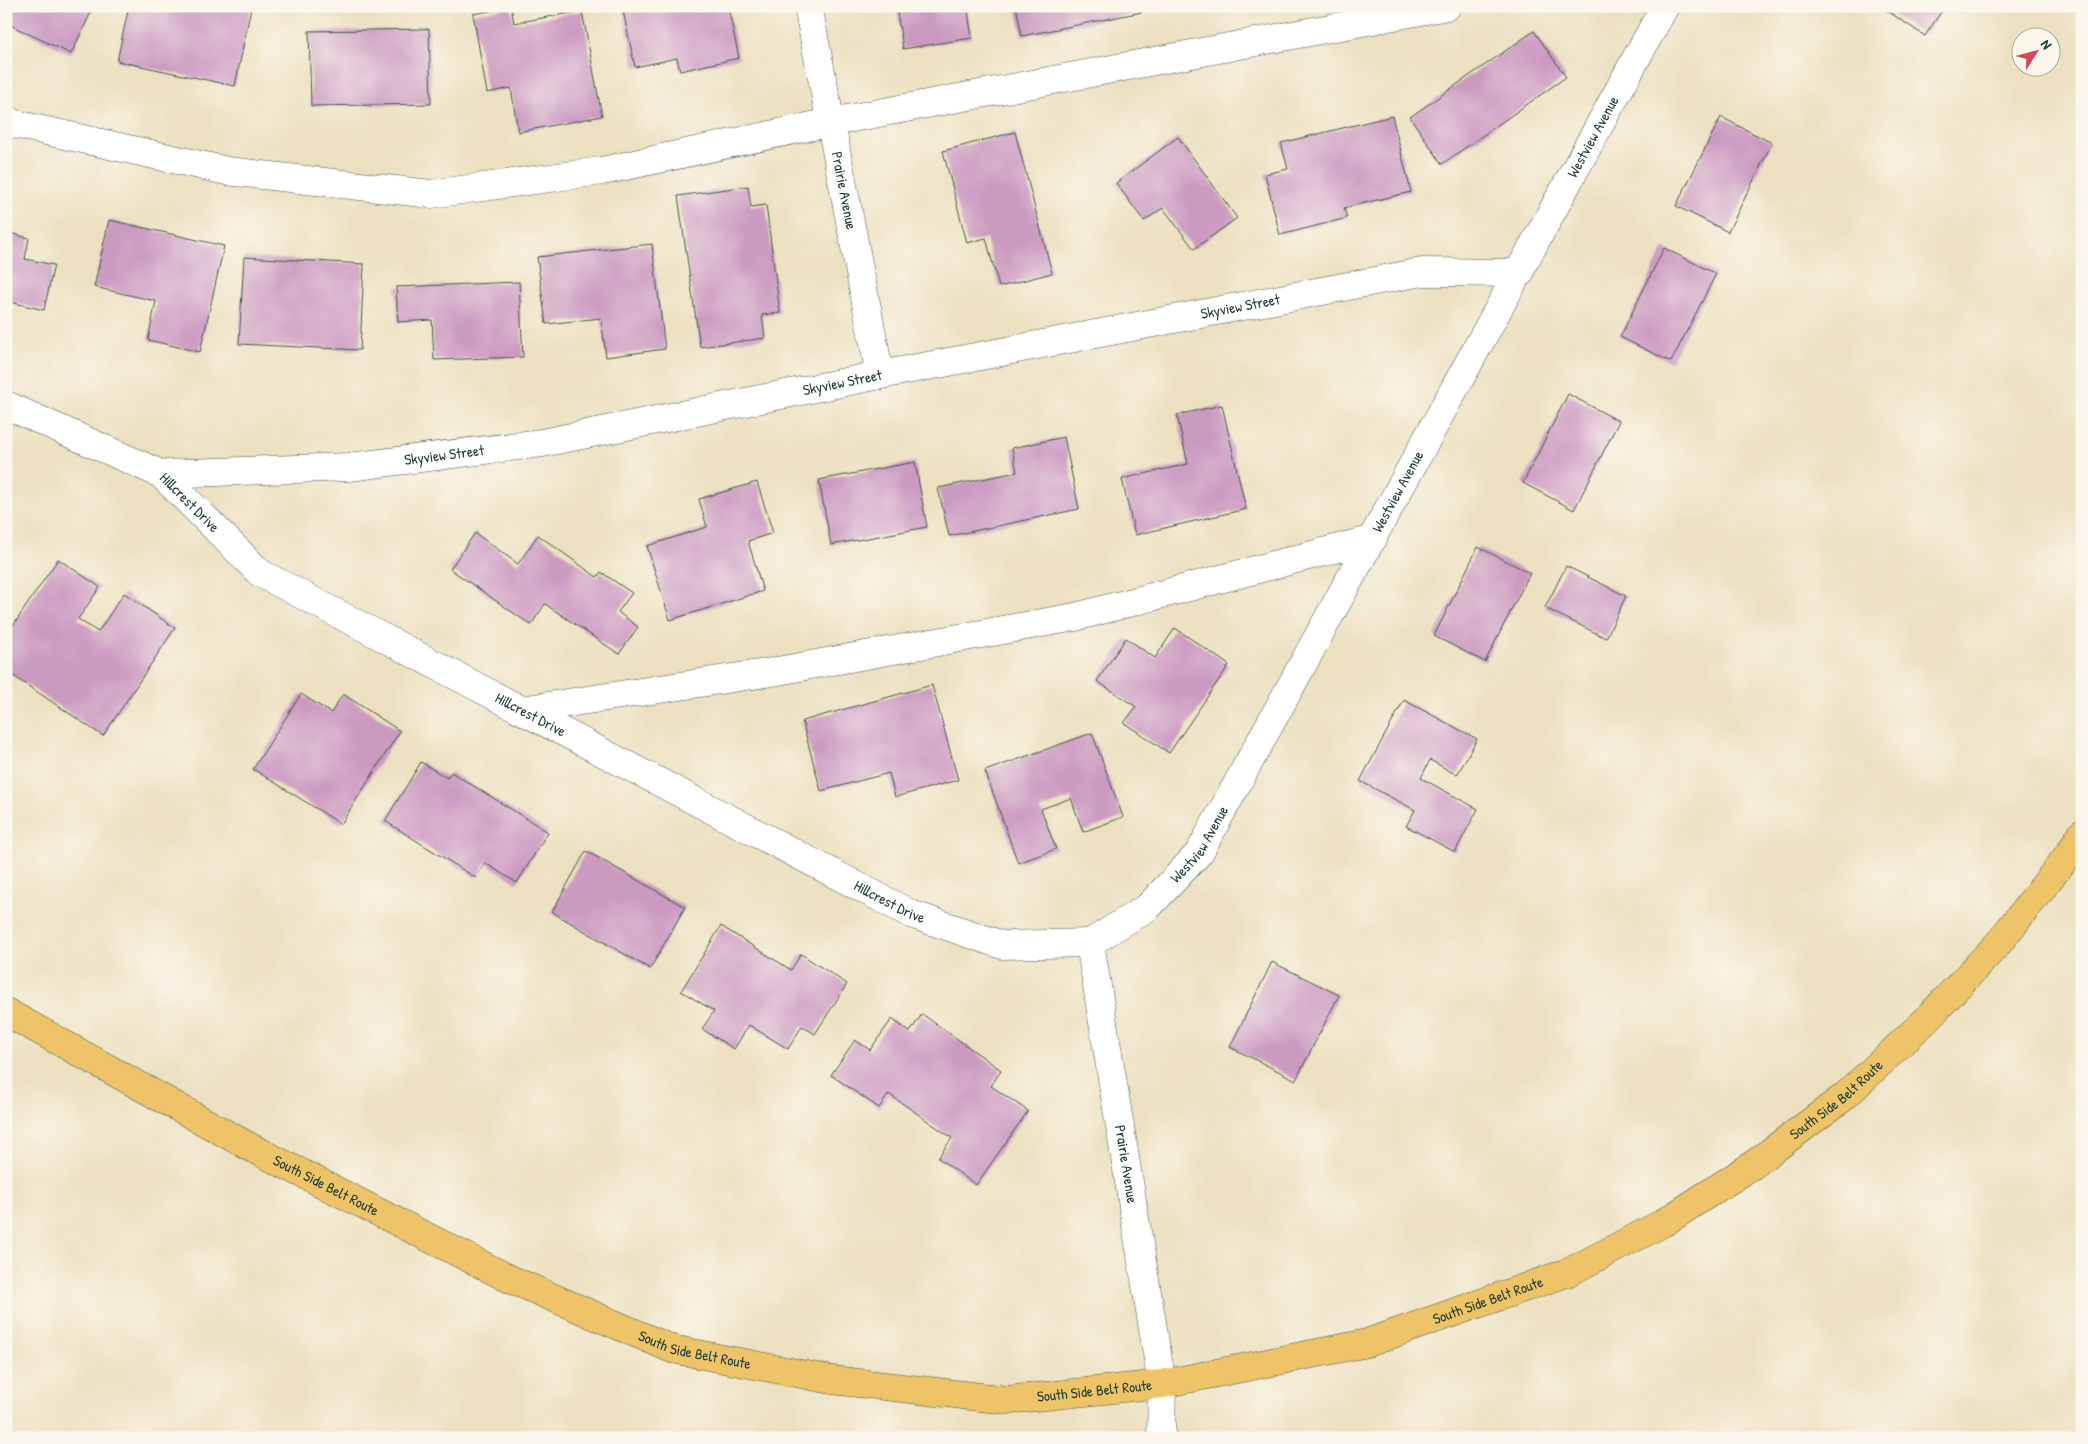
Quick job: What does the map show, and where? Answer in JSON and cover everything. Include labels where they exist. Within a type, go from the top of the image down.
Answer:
[{"type":"main road","name":"South Side Belt Route","points":[[6,1012],[248,1146],[510,1279],[672,1348],[832,1380],[1007,1400],[1162,1384],[1368,1343],[1570,1272],[1663,1223],[1750,1167],[1844,1097],[1925,1021],[1997,945],[2068,854],[2082,833]]},
{"type":"street","name":"Prairie Avenue","points":[[808,6],[880,375]]},
{"type":"street","points":[[6,120],[15,124],[227,171],[431,194],[602,171],[831,122],[1446,6]]},
{"type":"street","name":"Westview Avenue","points":[[1090,943],[1148,907],[1199,853],[1520,273],[1665,6]]},
{"type":"street","name":"Skyview Street","points":[[161,474],[349,466],[542,443],[880,375],[1422,272],[1520,273]]},
{"type":"street","name":"Hillcrest Drive","points":[[6,405],[161,474],[260,573],[911,914],[1002,945],[1090,943]]},
{"type":"street","points":[[521,710],[772,672],[1075,617],[1373,539]]},
{"type":"street","name":"Prairie Avenue","points":[[1090,943],[1162,1384],[1161,1438]]},
{"type":"building","points":[[6,6],[94,6],[71,54],[6,23]]},
{"type":"building","points":[[129,6],[251,8],[235,86],[117,61]]},
{"type":"building","points":[[622,6],[728,6],[739,58],[680,71],[677,58],[635,67]]},
{"type":"building","points":[[896,6],[967,6],[972,38],[903,49]]},
{"type":"building","points":[[1016,6],[1141,6],[1142,12],[1022,36]]},
{"type":"building","points":[[1880,6],[1945,6],[1925,36]]},
{"type":"building","points":[[511,7],[514,23],[582,11],[602,116],[518,132],[511,88],[487,93],[473,14]]},
{"type":"building","points":[[429,29],[431,104],[311,106],[309,31]]},
{"type":"building","points":[[1534,31],[1566,77],[1442,164],[1410,117]]},
{"type":"building","points":[[1392,116],[1411,192],[1344,208],[1347,218],[1280,235],[1265,174],[1288,169],[1281,143]]},
{"type":"building","points":[[1721,117],[1772,143],[1728,232],[1676,206]]},
{"type":"building","points":[[1015,132],[1052,273],[999,287],[986,238],[967,243],[943,151]]},
{"type":"building","points":[[1178,137],[1237,218],[1194,249],[1163,208],[1144,221],[1116,183]]},
{"type":"building","points":[[748,186],[751,207],[766,205],[780,313],[762,315],[765,338],[700,347],[678,196]]},
{"type":"building","points":[[109,220],[224,246],[200,352],[148,340],[156,301],[94,287]]},
{"type":"building","points":[[6,232],[29,238],[25,259],[54,265],[44,310],[6,301]]},
{"type":"building","points":[[652,244],[665,349],[606,357],[601,318],[546,324],[537,257]]},
{"type":"building","points":[[1664,248],[1716,274],[1671,362],[1620,337]]},
{"type":"building","points":[[244,257],[364,264],[360,350],[239,344]]},
{"type":"building","points":[[519,282],[523,357],[434,360],[432,320],[398,322],[396,287]]},
{"type":"building","points":[[1568,394],[1619,421],[1574,510],[1523,483]]},
{"type":"building","points":[[1222,405],[1246,509],[1135,535],[1122,479],[1188,464],[1177,415]]},
{"type":"building","points":[[1064,437],[1079,509],[949,536],[938,488],[1017,472],[1012,448]]},
{"type":"building","points":[[915,462],[927,527],[831,545],[819,480]]},
{"type":"building","points":[[757,482],[773,533],[748,541],[763,591],[670,620],[647,546],[707,527],[699,499]]},
{"type":"building","points":[[475,533],[518,564],[538,535],[597,577],[601,572],[632,593],[618,612],[638,627],[619,654],[545,604],[531,625],[450,569]]},
{"type":"building","points":[[1478,547],[1530,573],[1485,662],[1434,636]]},
{"type":"building","points":[[58,559],[100,587],[78,619],[98,632],[124,593],[175,628],[103,736],[6,671],[6,636]]},
{"type":"building","points":[[1566,566],[1626,596],[1606,638],[1545,608]]},
{"type":"building","points":[[1175,628],[1229,665],[1169,753],[1124,723],[1136,707],[1097,681],[1126,638],[1155,658]]},
{"type":"building","points":[[932,685],[958,780],[895,797],[889,773],[821,791],[802,721]]},
{"type":"building","points":[[301,694],[331,713],[343,694],[400,731],[341,824],[253,769]]},
{"type":"building","points":[[1404,700],[1477,739],[1457,775],[1430,760],[1421,778],[1478,809],[1455,852],[1406,826],[1415,810],[1360,781]]},
{"type":"building","points":[[1092,733],[1123,817],[1083,832],[1071,798],[1041,809],[1056,849],[1018,863],[985,771]]},
{"type":"building","points":[[421,762],[447,778],[451,772],[548,832],[517,883],[485,863],[476,878],[385,821]]},
{"type":"building","points":[[586,851],[685,907],[650,969],[552,912]]},
{"type":"building","points":[[721,926],[791,970],[801,954],[847,984],[815,1034],[802,1026],[788,1049],[749,1025],[734,1049],[702,1029],[714,1011],[681,991]]},
{"type":"building","points":[[1272,962],[1339,995],[1296,1080],[1230,1047]]},
{"type":"building","points":[[922,1014],[1001,1070],[991,1086],[1028,1111],[976,1185],[938,1158],[952,1138],[889,1094],[879,1108],[831,1075],[855,1040],[870,1050],[892,1019],[910,1032]]}]
